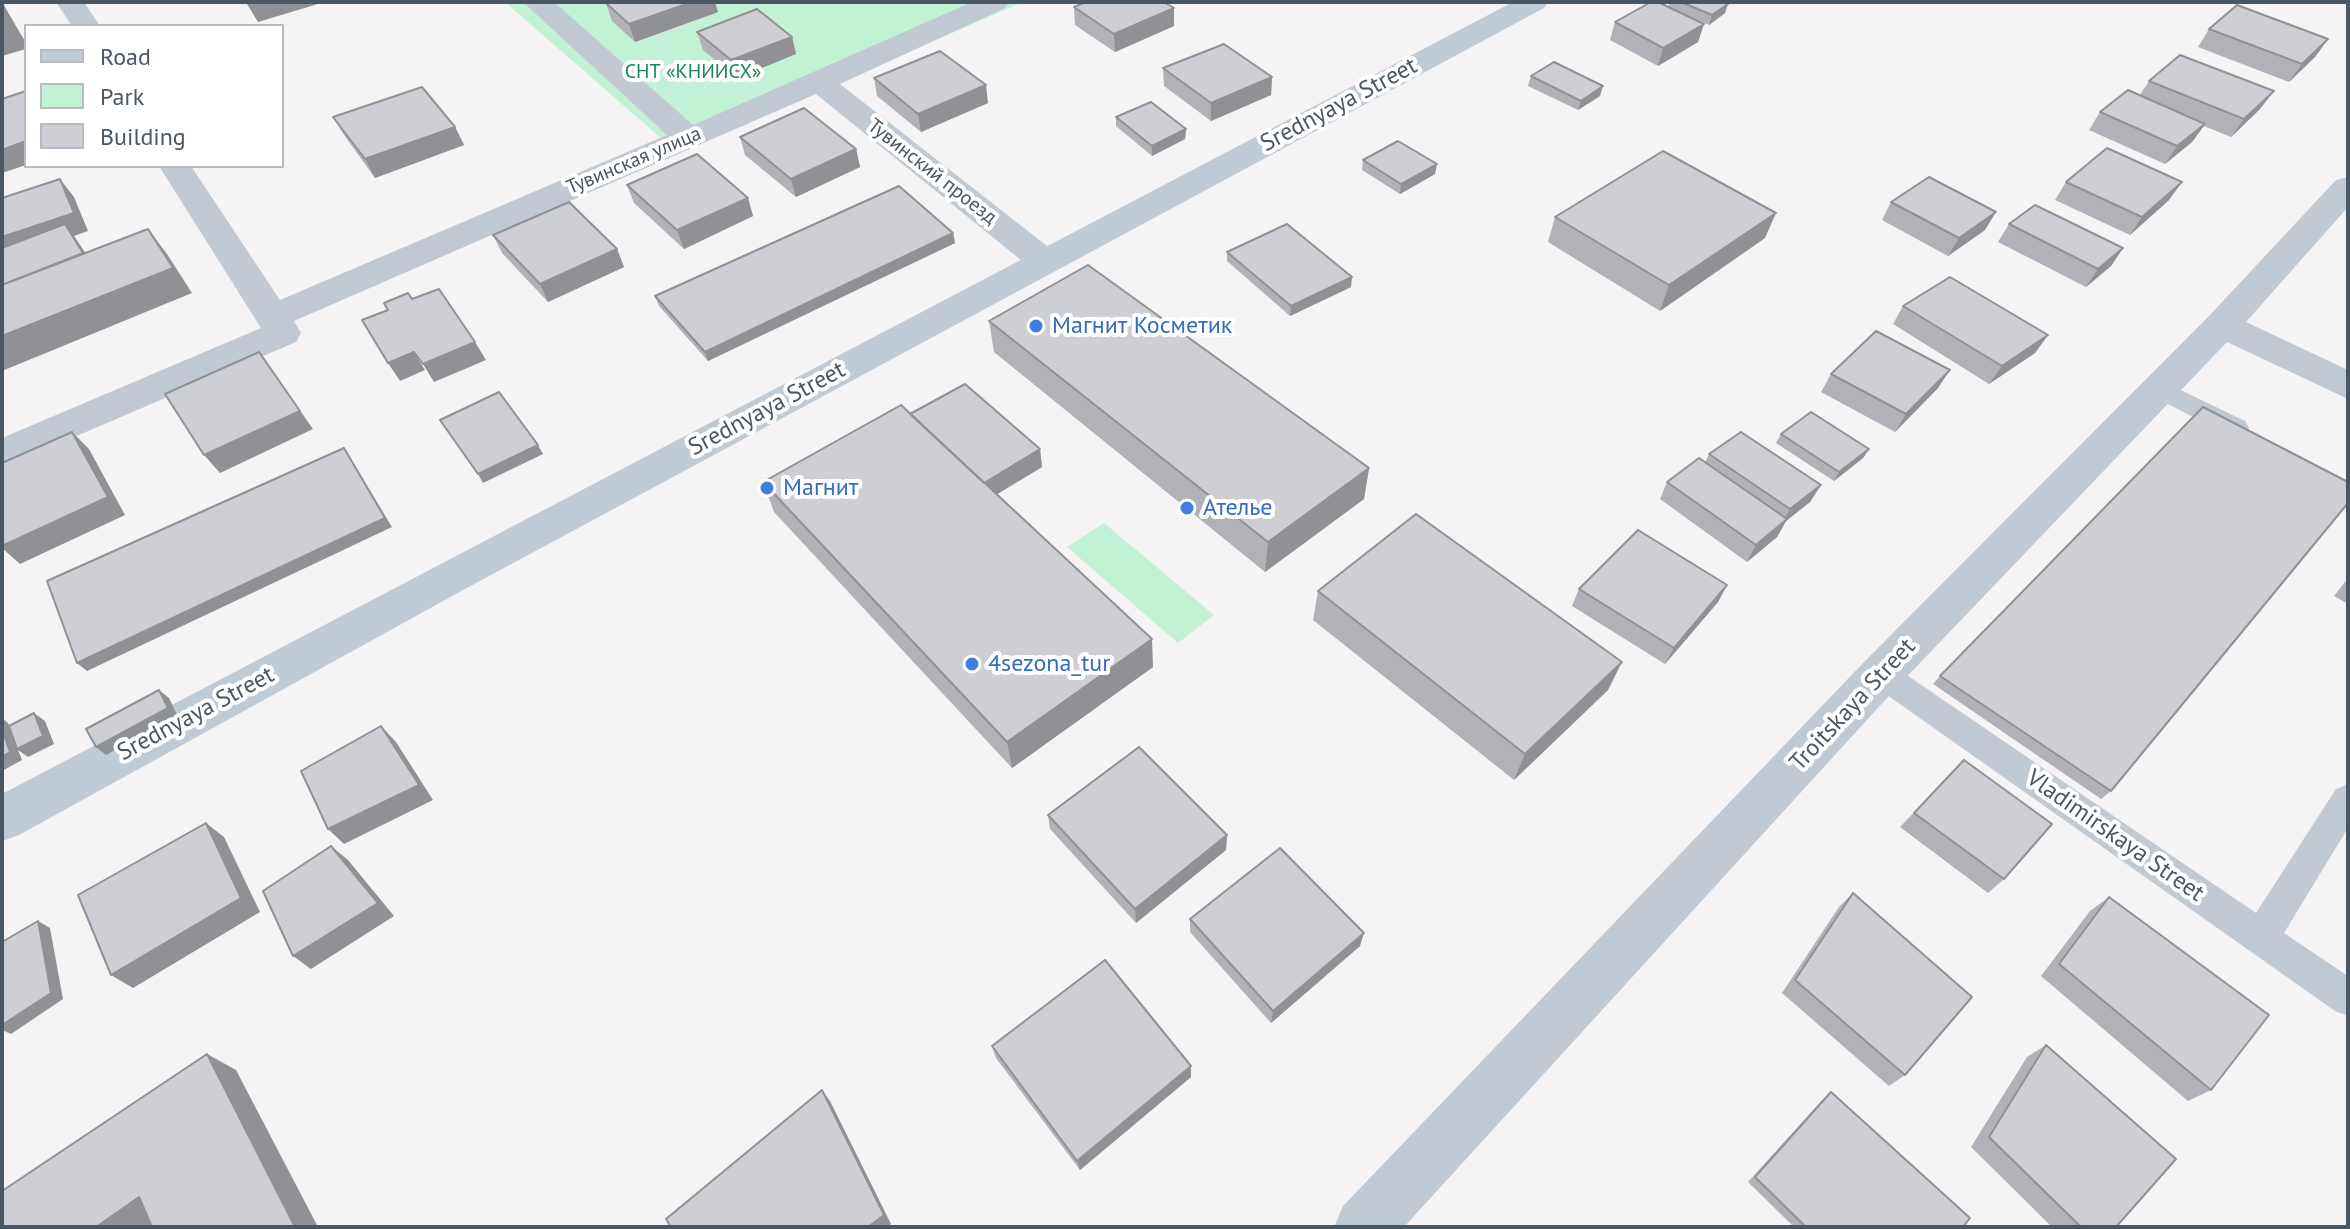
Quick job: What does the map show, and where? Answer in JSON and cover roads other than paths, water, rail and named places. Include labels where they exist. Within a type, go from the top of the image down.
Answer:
[{"type":"street","points":[[70,2],[85,24]]},
{"type":"street","points":[[537,2],[688,137]]},
{"type":"street","name":"Тувинская улица","points":[[2,454],[688,137],[995,2]]},
{"type":"street","name":"Srednyaya Street","points":[[2,819],[1534,2]]},
{"type":"street","name":"Тувинский проезд","points":[[819,82],[1044,261]]},
{"type":"street","points":[[176,168],[277,325]]},
{"type":"street","name":"Troitskaya Street","points":[[1364,1227],[1881,674],[2222,325],[2348,187]]},
{"type":"street","points":[[2222,325],[2348,386]]},
{"type":"lane","points":[[2160,389],[2254,438]]},
{"type":"lane","name":"Vladimirskaya Street","points":[[1881,674],[2348,998]]},
{"type":"lane","points":[[2261,937],[2348,799]]},
{"type":"place","name":"Магнит Косметик","points":[[1036,326]]},
{"type":"place","name":"Магнит","points":[[767,488]]},
{"type":"place","name":"Ателье","points":[[1187,508]]},
{"type":"place","name":"4sezona_tur","points":[[972,664]]},
{"type":"park label","name":"СНТ «КНИИСХ»","points":[[693,72]]}]
